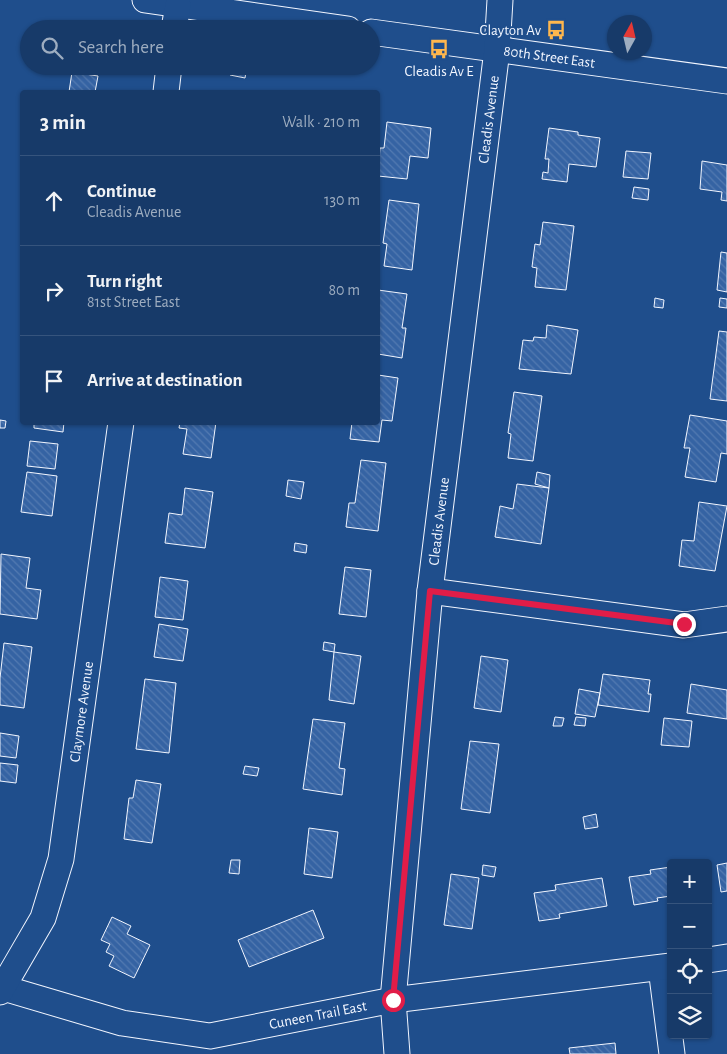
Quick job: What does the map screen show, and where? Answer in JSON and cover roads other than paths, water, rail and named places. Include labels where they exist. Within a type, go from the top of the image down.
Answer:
[{"type":"street","points":[[145,0],[176,17],[219,20]]},
{"type":"street","name":"Cleadis Avenue","points":[[397,1054],[393,1000],[430,591],[497,50],[500,0]]},
{"type":"street","name":"80th Street East","points":[[380,33],[727,81]]},
{"type":"street","points":[[166,90],[168,75]]},
{"type":"street","name":"Claymore Avenue","points":[[1,989],[43,918],[61,859],[120,425]]},
{"type":"street","points":[[430,591],[684,624],[727,619]]},
{"type":"street","points":[[712,959],[727,957]]},
{"type":"street","points":[[666,967],[672,1054]]},
{"type":"street","name":"Cuneen Trail East","points":[[1,989],[122,1024],[210,1036],[393,1000],[666,967]]},
{"type":"place","name":"Clayton Av","points":[[556,30]]},
{"type":"place","name":"Cleadis Av E","points":[[439,49]]}]
